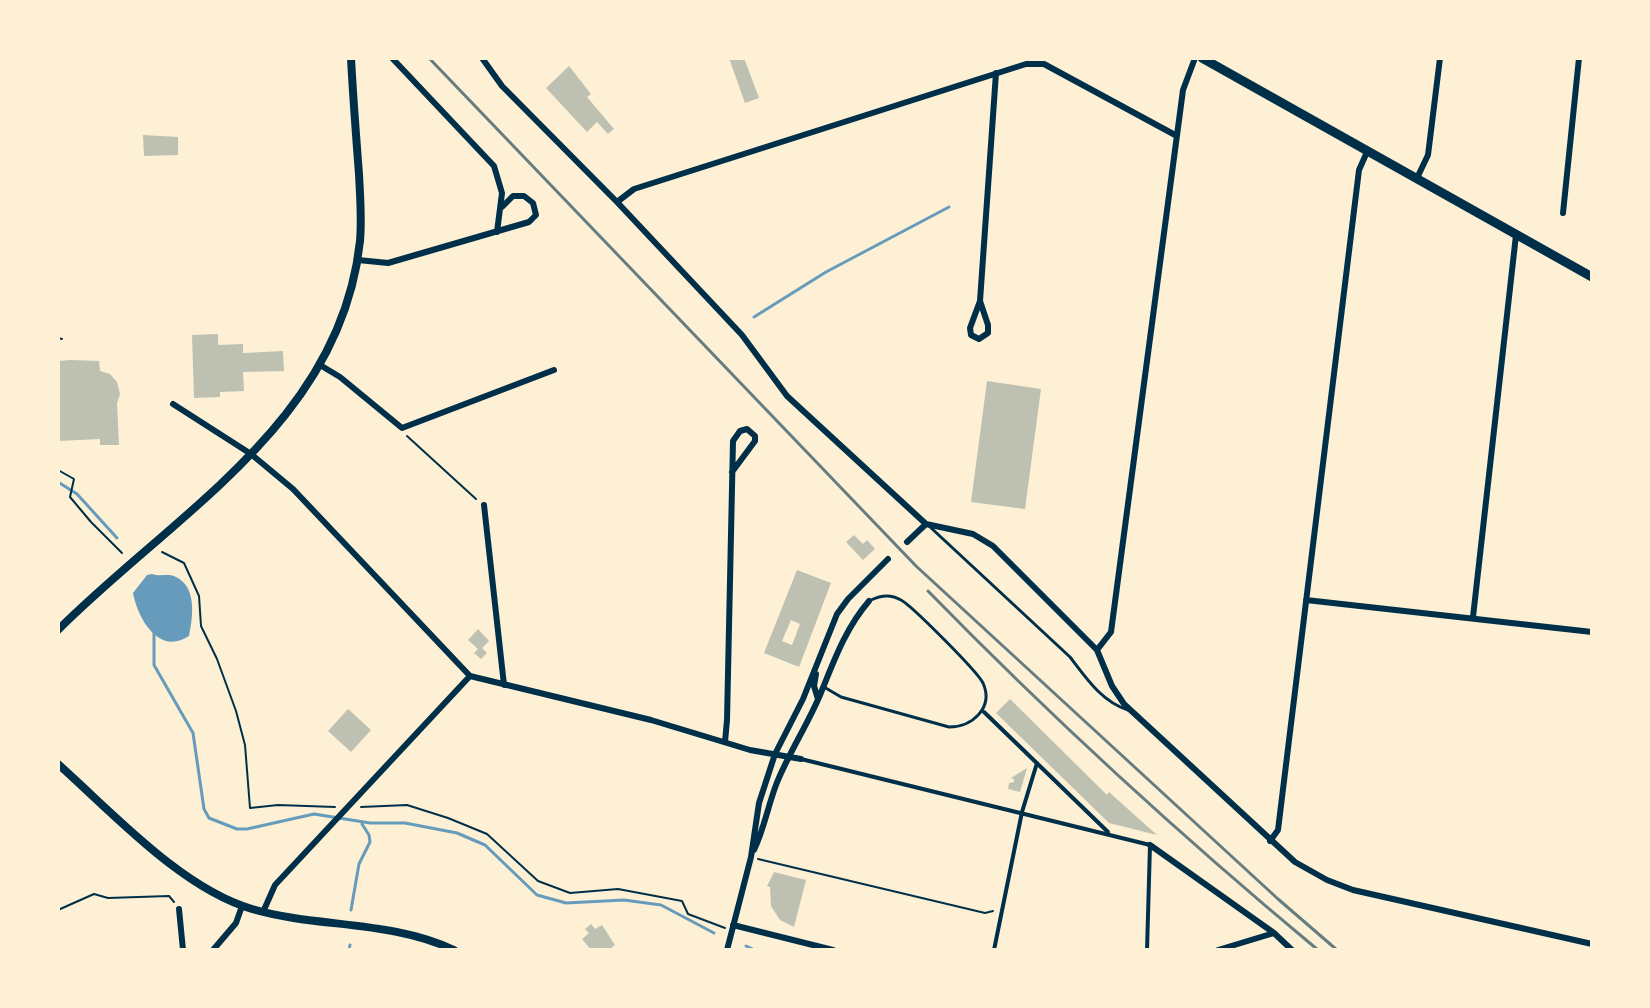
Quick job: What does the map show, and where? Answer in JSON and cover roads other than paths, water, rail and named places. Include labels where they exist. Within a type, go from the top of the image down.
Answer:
[{"type":"main road","points":[[58,630],[121,570],[212,493],[251,454],[295,403],[320,365],[349,302],[358,260],[361,217],[351,58]]},
{"type":"main road","points":[[1202,58],[1592,277]]},
{"type":"main road","points":[[58,764],[179,871],[242,906],[416,936],[454,950]]},
{"type":"street","points":[[392,58],[494,166],[500,181],[502,207],[497,232]]},
{"type":"street","points":[[482,58],[502,86],[742,335],[787,396],[926,524],[967,532],[989,542],[1097,650],[1112,686],[1131,711],[1303,868],[1335,884],[1590,946]]},
{"type":"street","points":[[1097,650],[1111,632],[1183,90],[1195,58]]},
{"type":"street","points":[[1417,178],[1428,155],[1440,58]]},
{"type":"street","points":[[1563,213],[1579,58]]},
{"type":"street","points":[[617,202],[634,189],[1026,64],[1044,64],[1177,136]]},
{"type":"street","points":[[980,301],[988,333],[979,339],[971,335],[970,328],[980,301],[996,73]]},
{"type":"street","points":[[1270,841],[1278,830],[1359,170],[1367,152]]},
{"type":"street","points":[[358,260],[388,263],[529,222],[536,215],[533,203],[521,195],[509,199],[502,207]]},
{"type":"street","points":[[1473,617],[1516,235]]},
{"type":"street","points":[[320,365],[340,377],[402,428],[554,370]]},
{"type":"street","points":[[173,404],[251,454],[318,513],[392,596],[470,676],[651,720],[725,742],[1150,845],[1274,933],[1292,950]]},
{"type":"street","points":[[725,742],[728,707],[732,472],[733,441],[740,431],[752,431],[755,436],[752,448],[732,472]]},
{"type":"street","points":[[484,505],[504,685]]},
{"type":"street","points":[[907,542],[926,524]]},
{"type":"street","points":[[727,950],[751,857],[759,803],[775,754],[842,606],[888,559]]},
{"type":"street","points":[[1306,600],[1592,632]]},
{"type":"street","points":[[751,857],[775,786],[824,687],[852,620],[869,601]]},
{"type":"street","points":[[818,699],[814,686],[820,654]]},
{"type":"street","points":[[263,912],[275,885],[470,676]]},
{"type":"street","points":[[806,691],[814,686],[824,687]]},
{"type":"street","points":[[984,712],[1109,834]]},
{"type":"street","points":[[994,950],[1022,812],[1037,763]]},
{"type":"street","points":[[1147,950],[1150,845]]},
{"type":"street","points":[[213,950],[236,923],[242,906]]},
{"type":"street","points":[[179,909],[183,950]]},
{"type":"street","points":[[732,928],[833,950]]},
{"type":"street","points":[[1218,950],[1274,933]]},
{"type":"lane","points":[[926,524],[1070,657],[1089,682],[1112,704],[1131,711]]},
{"type":"lane","points":[[824,687],[841,697],[949,727],[967,725],[983,708],[985,692],[978,676],[904,602],[884,595],[869,601]]},
{"type":"water","points":[[147,575],[176,577],[187,588],[192,603],[189,636],[168,641],[159,638],[145,623],[133,593]]},
{"type":"waterway","points":[[754,317],[826,272],[949,207]]},
{"type":"waterway","points":[[58,482],[77,494],[117,538]]},
{"type":"waterway","points":[[154,632],[154,665],[193,733],[204,809],[209,818],[237,829],[247,829],[314,814],[370,823],[405,823],[457,833],[485,845],[537,895],[566,903],[624,900],[661,905],[714,933]]},
{"type":"waterway","points":[[351,910],[359,864],[370,842],[362,824]]},
{"type":"waterway","points":[[349,950],[350,945]]},
{"type":"waterway","points":[[746,946],[755,950]]},
{"type":"railway","points":[[429,58],[916,566],[1337,950]]},
{"type":"railway","points":[[928,591],[1118,776],[1318,950]]}]
